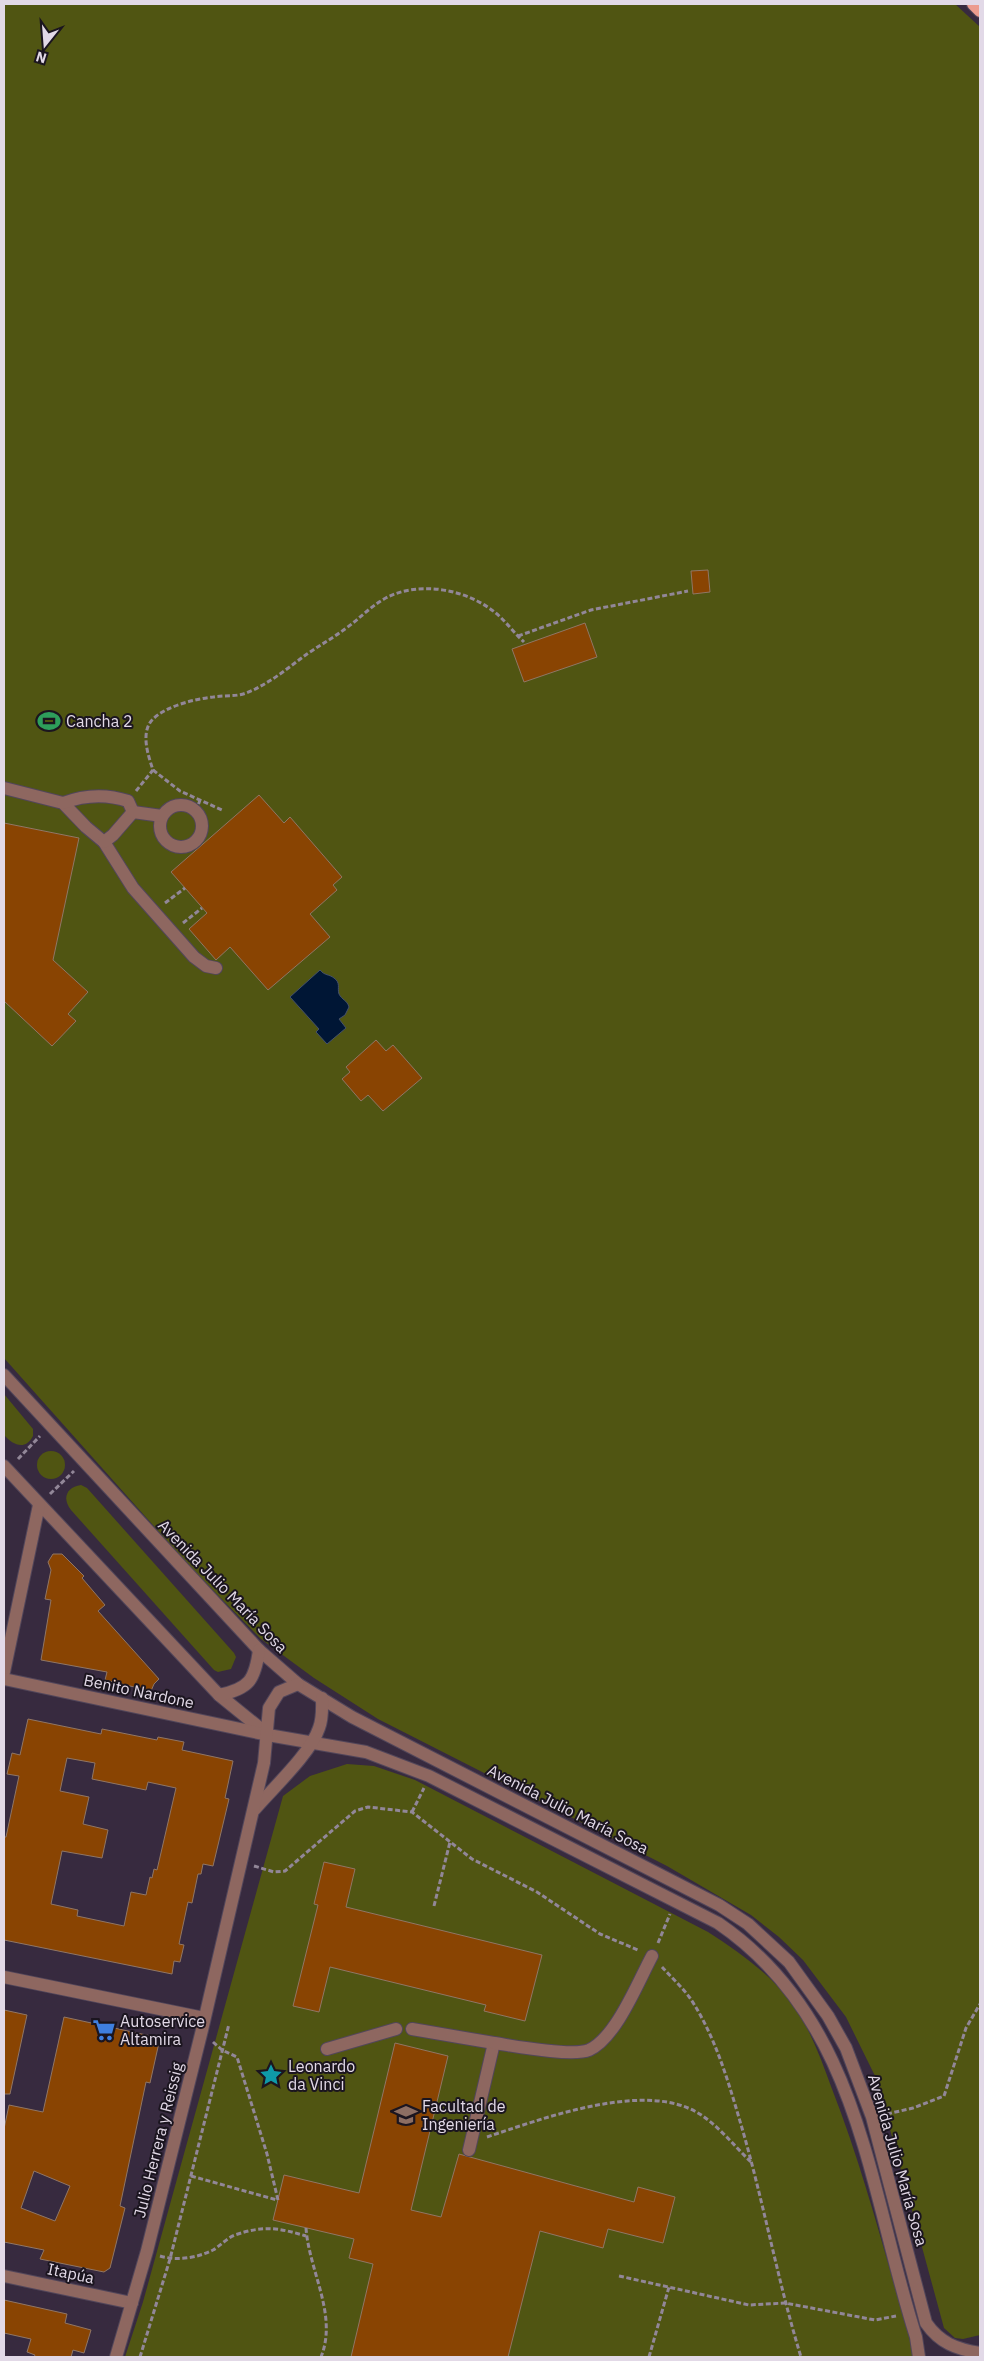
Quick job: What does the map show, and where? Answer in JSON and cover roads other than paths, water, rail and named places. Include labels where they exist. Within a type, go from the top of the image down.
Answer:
[{"type":"main road","points":[[973,4],[980,11]]},
{"type":"street","points":[[4,788],[63,803],[86,827],[104,842],[133,888],[194,957],[206,966],[216,968]]},
{"type":"street","points":[[63,803],[74,799],[111,795],[130,806],[162,816]]},
{"type":"street","points":[[178,804],[191,807],[198,806],[202,831],[193,843],[180,848],[173,846],[162,836],[159,822],[162,816],[171,807],[178,804]]},
{"type":"street","points":[[104,842],[113,835],[130,806]]},
{"type":"street","name":"Avenida Julio María Sosa","points":[[4,1375],[259,1650],[298,1684],[352,1717],[719,1905],[748,1924],[789,1962],[828,2016],[846,2048],[872,2117],[926,2322],[935,2336],[947,2343],[980,2353]]},
{"type":"street","name":"Avenida Julio María Sosa","points":[[6,1468],[219,1695],[268,1735],[366,1752],[429,1776],[718,1923],[741,1939],[771,1966],[816,2028],[833,2059],[856,2118],[916,2337],[919,2357]]},
{"type":"street","points":[[4,1672],[39,1505]]},
{"type":"street","points":[[219,1695],[235,1692],[248,1684],[254,1675],[259,1650]]},
{"type":"street","name":"Benito Nardone","points":[[4,1679],[268,1735]]},
{"type":"street","name":"Julio Herrera y Reissig","points":[[116,2357],[147,2251],[241,1863],[268,1735],[269,1708],[274,1698],[286,1687],[298,1684]]},
{"type":"street","name":"Julio Herrera y Reissig","points":[[253,1811],[312,1743],[321,1720],[322,1698]]},
{"type":"street","points":[[412,2029],[494,2043],[573,2052],[589,2050],[609,2034],[652,1956]]},
{"type":"street","points":[[4,1977],[203,2024]]},
{"type":"street","points":[[327,2048],[396,2029]]},
{"type":"street","points":[[470,2146],[494,2043]]},
{"type":"street","name":"Itapúa","points":[[4,2276],[132,2303]]},
{"type":"water","points":[[320,970],[336,980],[339,994],[349,1007],[345,1015],[339,1019],[346,1028],[327,1044],[316,1032],[319,1029],[290,997]]},
{"type":"place","name":"Cancha 2","points":[[49,721]]},
{"type":"place","name":"Autoservice Altamira","points":[[104,2030]]},
{"type":"place","name":"Leonardo da Vinci","points":[[271,2075]]},
{"type":"place","name":"Facultad de Ingeniería","points":[[406,2115]]}]
